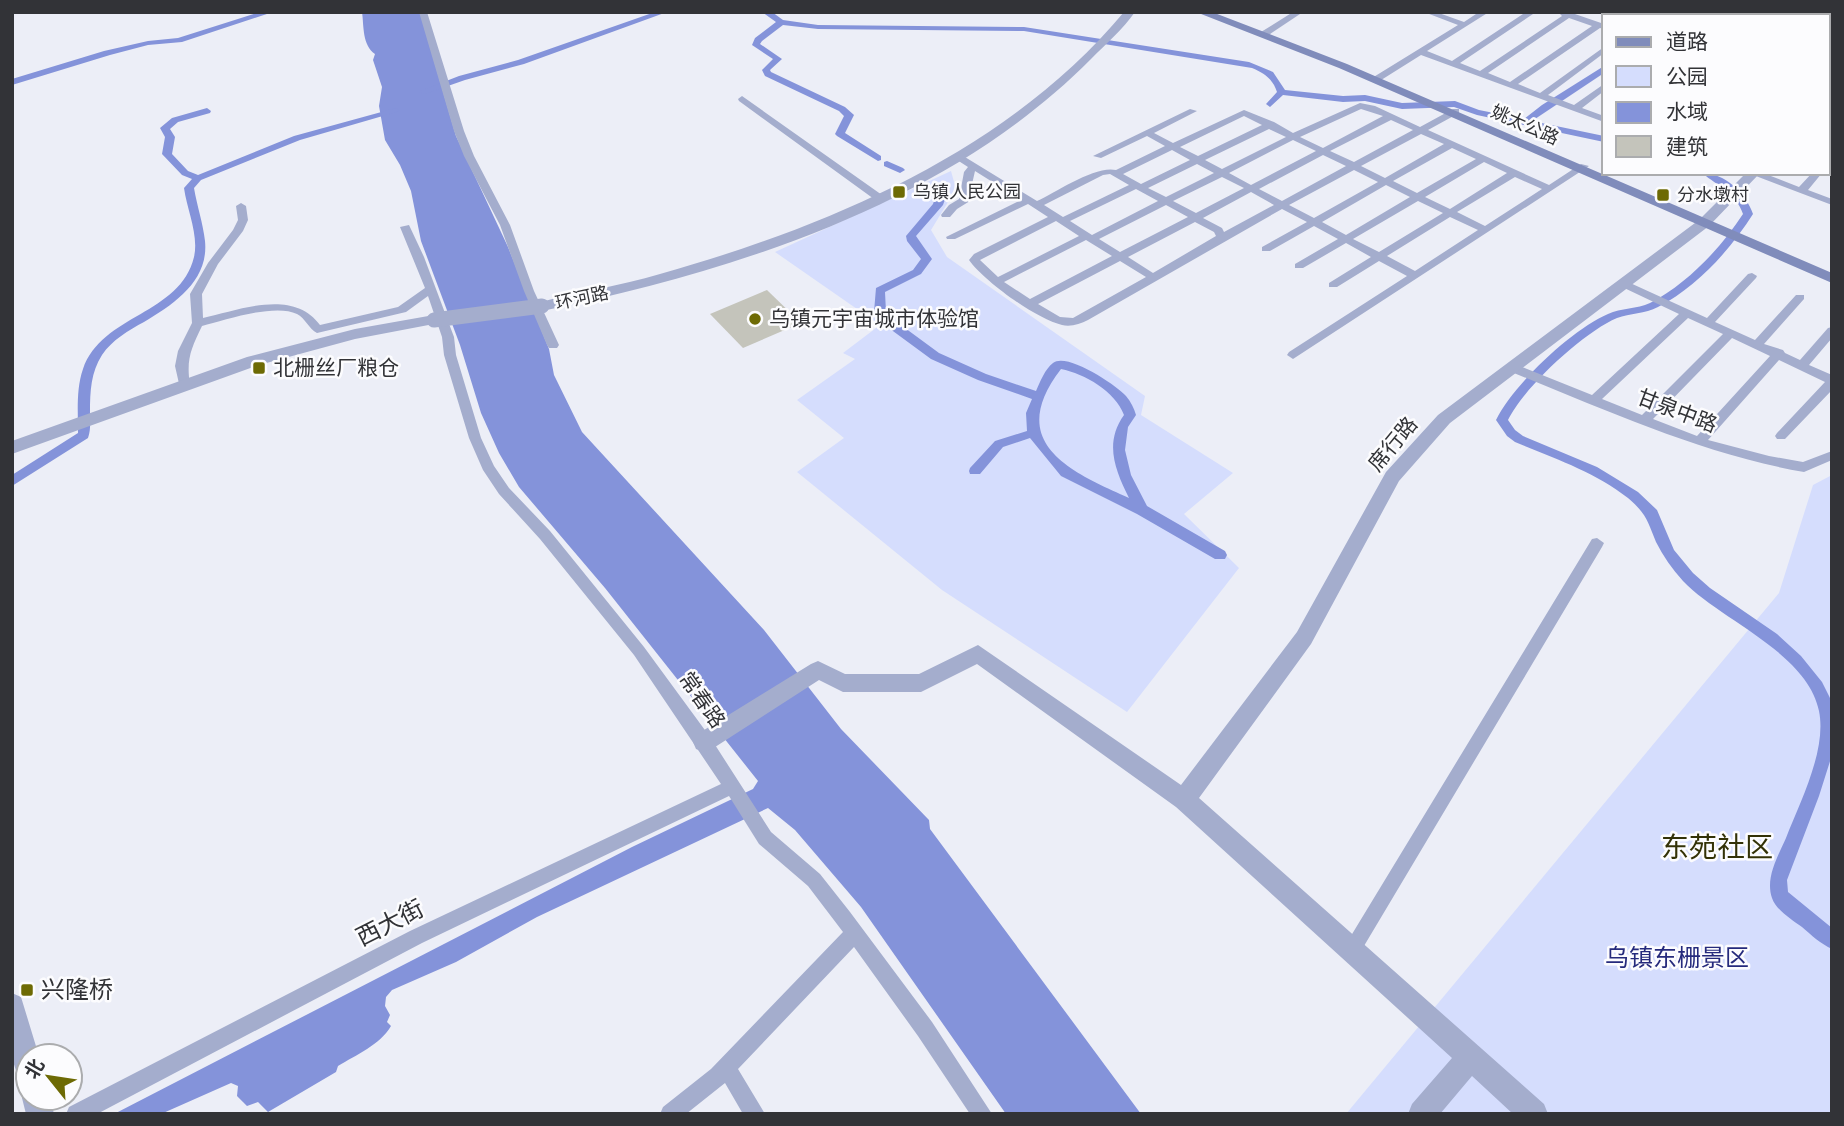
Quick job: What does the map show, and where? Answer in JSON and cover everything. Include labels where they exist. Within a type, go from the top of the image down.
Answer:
[{"type":"main road","name":"姚太公路","points":[[1201,12],[1266,33]]},
{"type":"main road","name":"姚太公路","points":[[1214,12],[1431,99],[1454,112]]},
{"type":"main road","name":"姚太公路","points":[[1378,78],[1417,99],[1454,112],[1832,273]]},
{"type":"main road","name":"姚太公路","points":[[1745,238],[1832,279]]},
{"type":"street","points":[[433,12],[423,14],[446,92],[469,156],[505,225],[529,291],[553,345]]},
{"type":"street","name":"环河路","points":[[1102,42],[1122,12]]},
{"type":"street","name":"环河路","points":[[12,448],[253,360],[320,342],[434,320],[542,306],[621,289],[706,265],[791,234],[878,197],[957,156],[1031,107],[1102,42],[1130,12]]},
{"type":"street","points":[[1266,33],[1298,12]]},
{"type":"street","points":[[1428,12],[1465,25]]},
{"type":"street","points":[[1378,78],[1485,12]]},
{"type":"street","points":[[1452,64],[1532,12]]},
{"type":"street","points":[[1480,74],[1564,14],[1602,26]]},
{"type":"street","points":[[1511,85],[1602,26]]},
{"type":"street","points":[[1545,98],[1602,51]]},
{"type":"street","points":[[1421,52],[1602,118]]},
{"type":"street","points":[[1570,107],[1602,88]]},
{"type":"street","points":[[742,99],[878,197]]},
{"type":"street","points":[[998,281],[1360,106],[1391,116],[1548,188]]},
{"type":"street","points":[[1098,156],[1193,111]]},
{"type":"street","points":[[1271,124],[1198,160],[978,256],[974,260],[975,264],[1060,321],[1076,321],[1222,237],[1454,112]]},
{"type":"street","points":[[1116,173],[1239,114],[1250,114],[1484,229]]},
{"type":"street","points":[[1031,303],[1391,116]]},
{"type":"street","points":[[1147,133],[1413,275]]},
{"type":"street","points":[[1266,249],[1452,144]]},
{"type":"street","points":[[957,156],[1153,277]]},
{"type":"street","points":[[1299,267],[1483,159]]},
{"type":"street","points":[[964,199],[969,172],[974,166]]},
{"type":"street","points":[[1293,355],[1581,167]]},
{"type":"street","points":[[951,237],[1106,170],[1218,230],[1222,237]]},
{"type":"street","points":[[1333,285],[1514,173]]},
{"type":"street","points":[[1801,191],[1814,175]]},
{"type":"street","points":[[1751,176],[1832,202]]},
{"type":"street","name":"席行路","points":[[1184,800],[1304,638],[1392,477],[1444,419],[1519,370],[1706,221],[1751,176]]},
{"type":"street","points":[[946,215],[964,199],[983,189]]},
{"type":"street","points":[[184,385],[181,366],[184,351],[198,323],[196,294],[213,263],[238,232],[243,220],[241,206]]},
{"type":"street","name":"常春路","points":[[405,227],[447,337],[454,373],[475,438],[488,467],[504,491],[545,535],[639,651],[704,742],[765,838],[814,880],[855,933],[982,1114]]},
{"type":"street","points":[[1709,322],[1752,276]]},
{"type":"street","points":[[1624,284],[1779,353],[1832,381],[1781,436]]},
{"type":"street","points":[[198,323],[254,310],[283,308],[300,311],[317,329],[402,310],[430,289]]},
{"type":"street","points":[[1758,344],[1800,297]]},
{"type":"street","points":[[1594,400],[1688,312]]},
{"type":"street","points":[[1802,365],[1832,331]]},
{"type":"street","points":[[1644,420],[1732,332]]},
{"type":"street","points":[[1699,442],[1779,353]]},
{"type":"street","name":"甘泉中路","points":[[1519,370],[1699,442],[1769,461],[1804,467],[1832,455]]},
{"type":"street","points":[[1352,950],[1597,543]]},
{"type":"street","points":[[704,742],[818,670],[843,684],[921,683],[978,654],[1184,800],[1534,1114]]},
{"type":"street","name":"西大街","points":[[76,1114],[416,937],[734,790]]},
{"type":"street","points":[[670,1114],[726,1067],[855,933]]},
{"type":"street","points":[[12,1006],[21,1042]]},
{"type":"street","points":[[1422,1114],[1471,1057]]},
{"type":"street","points":[[726,1067],[755,1114]]},
{"type":"green space","points":[[951,171],[956,189],[931,230],[947,257],[1145,396],[1141,415],[1233,473],[1184,514],[1239,568],[1127,712],[942,590],[797,472],[844,438],[797,400],[855,359],[843,353],[880,325],[775,252]]},
{"type":"green space","name":"乌镇东栅景区","points":[[1832,475],[1832,1114],[1346,1114],[1779,593],[1813,485]]},
{"type":"water","points":[[362,12],[420,12],[456,136],[508,247],[549,349],[554,375],[582,432],[764,630],[841,729],[929,820],[930,829],[1141,1114],[1006,1114],[861,907],[795,830],[768,808],[537,917],[456,962],[392,990],[386,997],[385,1006],[390,1015],[387,1022],[391,1026],[381,1039],[338,1066],[336,1072],[268,1112],[258,1102],[247,1106],[237,1096],[238,1086],[231,1083],[161,1114],[114,1114],[632,847],[753,789],[758,781],[605,588],[519,487],[499,453],[481,413],[460,345],[421,241],[411,191],[385,140],[379,106],[382,87],[373,60],[375,54],[366,40]]},
{"type":"building","name":"乌镇元宇宙城市体验馆","points":[[767,290],[801,323],[743,348],[710,314]]},
{"type":"waterway","points":[[12,82],[107,53],[148,43],[179,40],[269,12]]},
{"type":"waterway","points":[[422,92],[521,62],[663,12]]},
{"type":"waterway","points":[[766,12],[781,22]]},
{"type":"waterway","points":[[781,22],[818,27],[1024,29],[1249,65],[1274,77],[1281,92]]},
{"type":"waterway","points":[[781,22],[758,40],[756,45],[778,59],[766,70],[768,74],[842,109],[849,115],[840,134],[878,158]]},
{"type":"waterway","points":[[1527,121],[1602,70]]},
{"type":"waterway","points":[[1270,104],[1281,92]]},
{"type":"waterway","points":[[1281,92],[1343,99],[1365,98],[1402,106],[1455,104],[1477,112],[1602,139]]},
{"type":"waterway","points":[[198,178],[185,173],[167,154],[170,137],[165,128],[175,120],[207,111]]},
{"type":"waterway","points":[[198,178],[297,138],[396,111]]},
{"type":"waterway","points":[[887,164],[900,170]]},
{"type":"waterway","points":[[1710,175],[1732,190],[1746,207],[1748,214],[1730,240],[1695,275],[1656,304],[1610,317],[1583,335],[1549,363],[1518,394],[1502,420],[1519,439],[1593,470],[1637,498],[1655,518],[1666,548],[1688,577],[1705,592],[1772,638],[1796,661],[1816,686],[1827,712],[1825,751],[1811,796],[1778,880],[1780,896],[1832,940]]},
{"type":"waterway","points":[[12,481],[84,435],[86,381],[90,365],[100,348],[114,335],[165,304],[180,292],[192,277],[199,258],[200,241],[189,188],[198,178]]},
{"type":"waterway","points":[[943,185],[942,198],[938,205],[911,236],[927,259],[917,272],[880,290],[880,312],[886,320],[935,356],[982,377],[1039,397]]},
{"type":"waterway","points":[[1039,397],[1058,365],[1089,375],[1120,398],[1130,415],[1122,426],[1118,450],[1130,488],[1142,510]]},
{"type":"waterway","points":[[1033,433],[1032,413],[1039,397]]},
{"type":"waterway","points":[[975,471],[999,444],[1033,433]]},
{"type":"waterway","points":[[1033,433],[1066,473],[1142,510]]},
{"type":"waterway","points":[[1142,510],[1220,555]]},
{"type":"place","name":"乌镇人民公园","points":[[899,192]]},
{"type":"place","name":"分水墩村","points":[[1663,195]]},
{"type":"place","name":"乌镇元宇宙城市体验馆","points":[[755,319]]},
{"type":"place","name":"北栅丝厂粮仓","points":[[259,368]]},
{"type":"place","name":"兴隆桥","points":[[27,990]]},
{"type":"district","name":"东苑社区","points":[[1717,847]]}]
